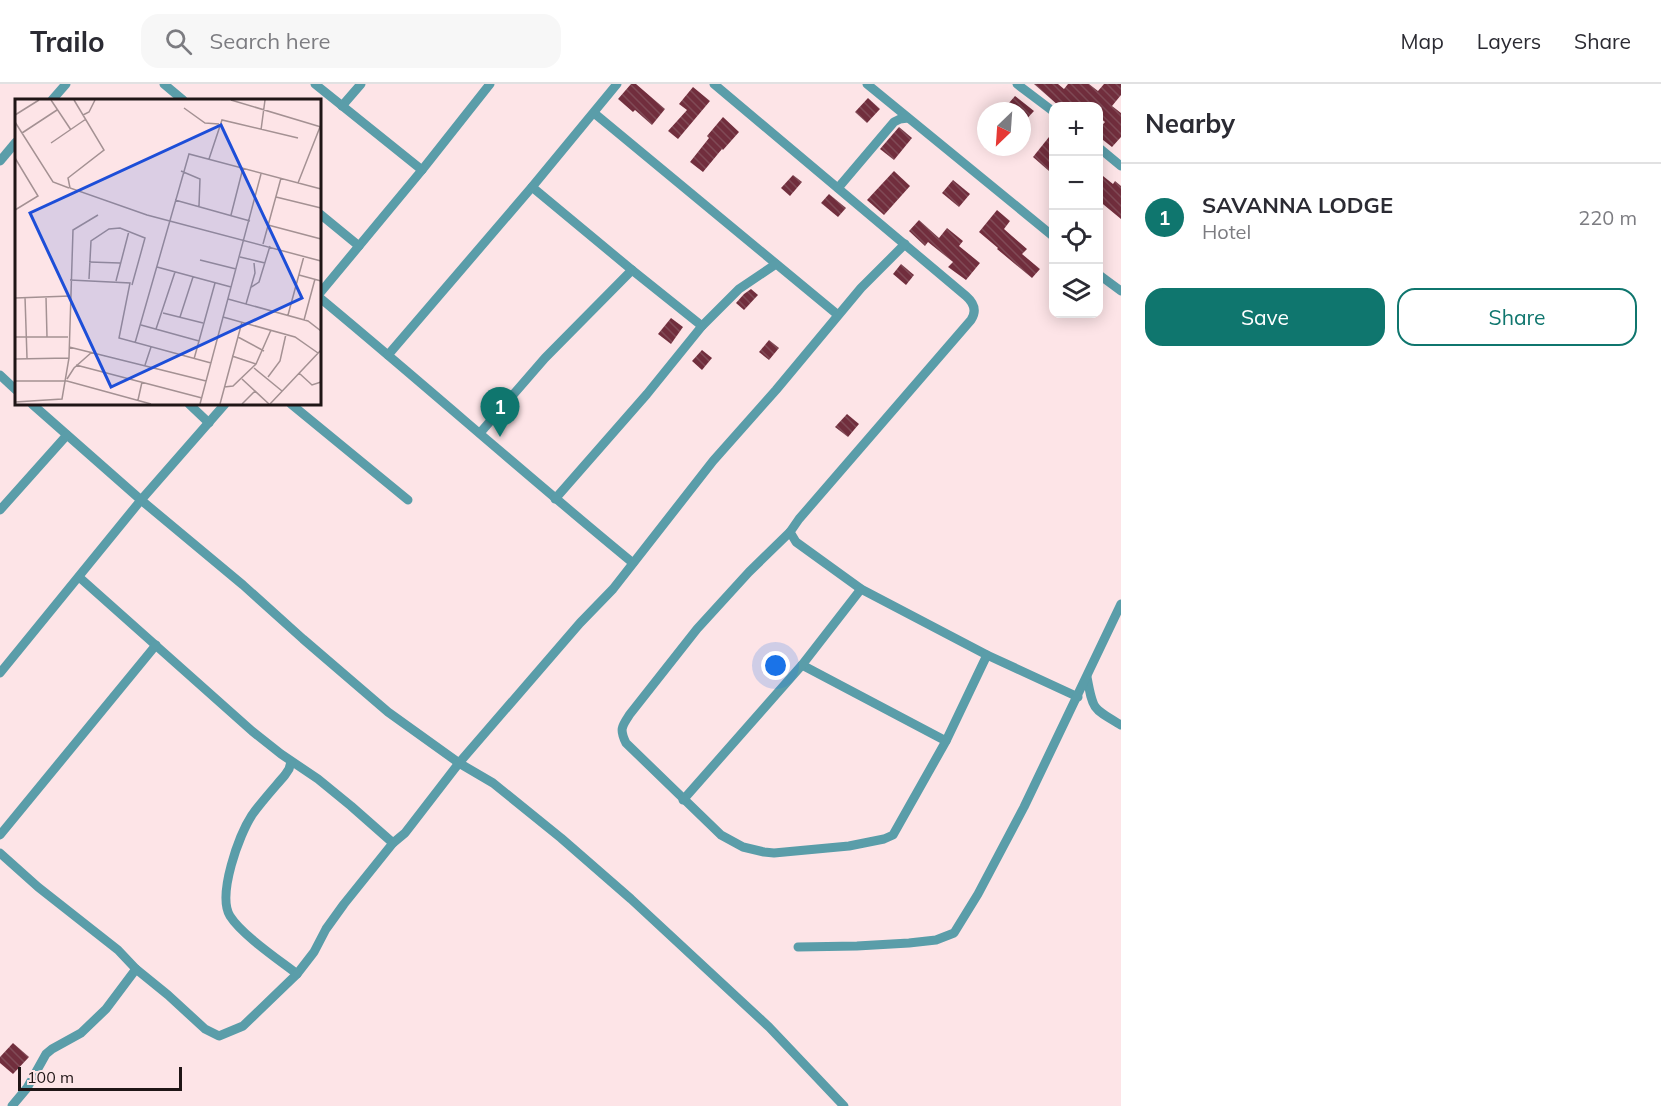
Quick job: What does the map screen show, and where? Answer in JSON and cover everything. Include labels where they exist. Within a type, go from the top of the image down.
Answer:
[{"type":"street","points":[[53,99],[66,84]]},
{"type":"street","points":[[164,84],[182,99]]},
{"type":"street","points":[[315,84],[422,170]]},
{"type":"street","points":[[342,105],[361,84]]},
{"type":"street","points":[[321,292],[490,84]]},
{"type":"street","points":[[388,355],[617,84]]},
{"type":"street","points":[[714,84],[971,300],[974,316],[790,532],[749,572],[697,629],[630,714],[622,728],[622,735],[626,743],[683,800],[721,835],[743,847],[774,853],[849,846],[890,838],[896,833],[945,741],[987,655]]},
{"type":"street","points":[[867,84],[1049,234]]},
{"type":"street","points":[[1017,84],[1049,109]]},
{"type":"street","points":[[594,113],[838,315]]},
{"type":"street","points":[[838,188],[894,122],[908,118]]},
{"type":"street","points":[[0,161],[15,143]]},
{"type":"street","points":[[1103,151],[1121,166]]},
{"type":"street","points":[[532,187],[702,326]]},
{"type":"street","points":[[321,215],[359,246]]},
{"type":"street","points":[[0,853],[38,887],[118,950],[136,969],[205,1029],[219,1036],[243,1026],[297,974],[314,952],[326,929],[459,763],[580,623],[613,589],[713,461],[861,288],[905,244]]},
{"type":"street","points":[[555,499],[647,394],[702,326],[740,289],[776,264]]},
{"type":"street","points":[[480,434],[545,358],[632,270]]},
{"type":"street","points":[[1103,278],[1121,291]]},
{"type":"street","points":[[321,299],[555,499],[633,562]]},
{"type":"street","points":[[0,375],[15,389]]},
{"type":"street","points":[[38,405],[67,435],[141,500],[243,585],[388,712],[459,763],[493,783],[561,837],[623,891],[769,1027],[844,1106]]},
{"type":"street","points":[[190,405],[208,423]]},
{"type":"street","points":[[0,673],[141,500],[224,405]]},
{"type":"street","points":[[292,405],[408,500]]},
{"type":"street","points":[[0,510],[67,435]]},
{"type":"street","points":[[790,532],[796,543],[861,589],[987,655],[1078,697]]},
{"type":"street","points":[[79,577],[244,724],[291,762],[318,779],[393,843]]},
{"type":"street","points":[[683,800],[802,665],[861,589]]},
{"type":"street","points":[[798,947],[909,943],[936,940],[954,933],[978,894],[1024,807],[1118,616],[1121,604]]},
{"type":"street","points":[[0,835],[156,645]]},
{"type":"street","points":[[802,665],[945,741]]},
{"type":"street","points":[[1087,676],[1091,699],[1096,709],[1121,725]]},
{"type":"street","points":[[291,762],[285,775],[248,822],[230,872],[226,889],[226,905],[230,916],[244,932],[297,974]]},
{"type":"street","points":[[12,1106],[27,1088],[46,1054],[81,1033],[106,1009],[136,969]]},
{"type":"building","points":[[631,84],[636,84],[665,109],[652,125],[618,99]]},
{"type":"building","points":[[1034,84],[1058,84],[1064,89],[1068,84],[1089,84],[1098,91],[1104,84],[1121,84],[1121,95],[1112,106],[1121,113],[1121,137],[1112,147],[1103,140],[1105,122],[1103,120],[1103,102],[1054,102]]},
{"type":"building","points":[[693,87],[710,101],[678,139],[668,131],[687,110],[679,104]]},
{"type":"building","points":[[1015,96],[1023,102],[1010,102]]},
{"type":"building","points":[[868,98],[880,109],[867,123],[855,112]]},
{"type":"building","points":[[723,117],[739,132],[703,172],[690,162]]},
{"type":"building","points":[[899,127],[912,138],[894,160],[880,149]]},
{"type":"building","points":[[1049,137],[1049,171],[1033,157]]},
{"type":"building","points":[[894,171],[910,186],[884,215],[867,200]]},
{"type":"building","points":[[793,175],[802,182],[790,196],[781,188]]},
{"type":"building","points":[[1103,176],[1113,184],[1115,181],[1121,186],[1121,219],[1103,204]]},
{"type":"building","points":[[953,180],[970,194],[959,207],[942,193]]},
{"type":"building","points":[[829,194],[846,208],[838,217],[821,203]]},
{"type":"building","points":[[997,210],[1010,221],[1004,229],[1027,249],[1022,254],[1040,269],[1032,278],[979,232]]},
{"type":"building","points":[[919,220],[939,238],[947,228],[963,241],[959,246],[980,263],[966,280],[948,267],[953,262],[928,242],[925,246],[909,231]]},
{"type":"building","points":[[901,264],[914,275],[906,285],[893,274]]},
{"type":"building","points":[[751,289],[758,295],[744,310],[736,303]]},
{"type":"building","points":[[671,318],[683,327],[671,344],[658,334]]},
{"type":"building","points":[[769,340],[779,348],[769,360],[759,352]]},
{"type":"building","points":[[702,350],[712,358],[702,370],[692,361]]},
{"type":"building","points":[[847,414],[859,424],[848,437],[835,427]]},
{"type":"building","points":[[13,1043],[29,1057],[13,1074],[0,1063],[0,1057]]},
{"type":"place","name":"SAVANNA LODGE","points":[[500,437]]}]
